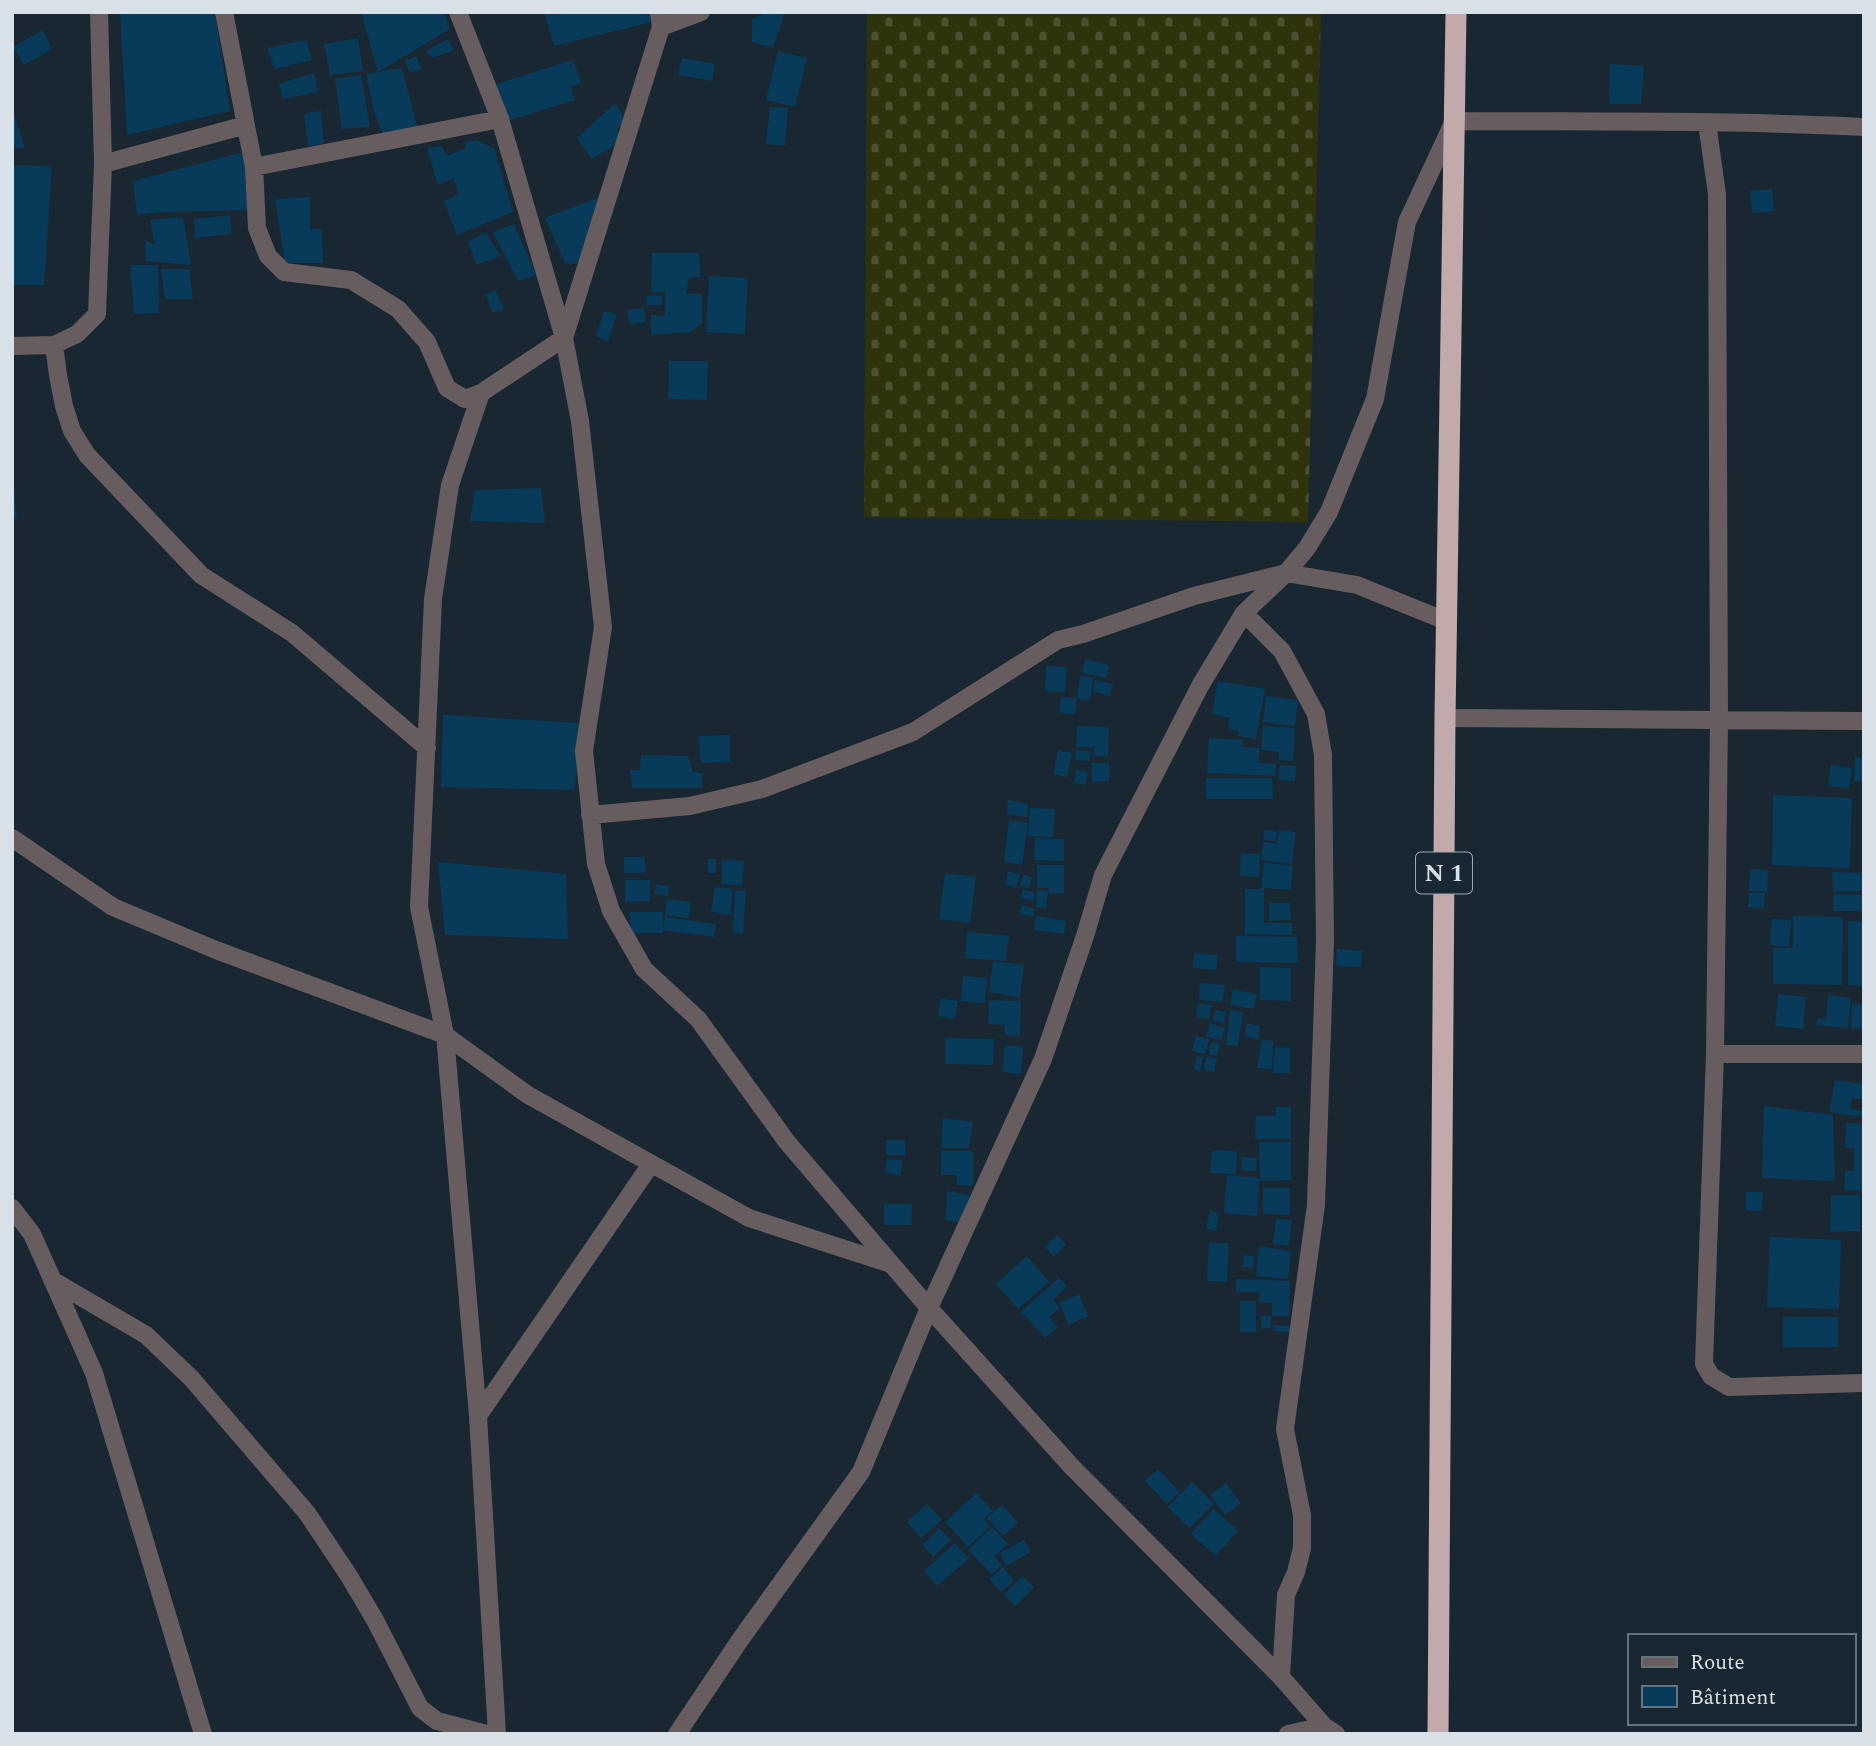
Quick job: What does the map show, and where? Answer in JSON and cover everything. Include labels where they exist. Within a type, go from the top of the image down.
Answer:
[{"type":"highway","name":"N 1","points":[[1438,1734],[1446,621],[1456,12]]},
{"type":"street","points":[[12,346],[54,345],[77,334],[97,314],[103,164],[99,12]]},
{"type":"street","points":[[224,12],[254,167],[257,228],[268,257],[284,272],[351,280],[398,309],[427,342],[447,388],[465,399],[481,393],[564,338],[660,20],[701,12]]},
{"type":"street","points":[[458,12],[500,119],[564,338],[580,421],[603,627],[584,751],[596,864],[611,911],[644,969],[698,1019],[788,1142],[929,1308],[1072,1467],[1281,1677],[1330,1730]]},
{"type":"street","points":[[254,167],[500,119]]},
{"type":"street","points":[[677,1734],[740,1640],[861,1472],[929,1308],[1043,1059],[1103,875],[1199,686],[1244,613],[1286,573],[1307,548],[1329,512],[1375,399],[1407,222],[1454,121],[1864,127]]},
{"type":"street","points":[[1707,123],[1717,194],[1719,720],[1715,1054],[1704,1364],[1711,1376],[1729,1387],[1864,1382]]},
{"type":"street","points":[[103,164],[246,125]]},
{"type":"street","points":[[54,345],[64,406],[72,431],[87,455],[201,575],[292,633],[427,748]]},
{"type":"street","points":[[481,393],[450,485],[433,599],[419,907],[445,1035],[478,1416],[497,1734]]},
{"type":"street","points":[[590,815],[690,806],[762,789],[914,732],[1058,640],[1194,596],[1286,573],[1357,585],[1446,621]]},
{"type":"street","points":[[1244,613],[1282,651],[1316,714],[1324,755],[1325,941],[1316,1205],[1284,1429],[1302,1515],[1302,1548],[1286,1595],[1281,1677]]},
{"type":"street","points":[[1445,718],[1864,721]]},
{"type":"street","points":[[12,838],[113,907],[216,950],[445,1035],[528,1095],[749,1218],[891,1264]]},
{"type":"street","points":[[1715,1054],[1864,1054]]},
{"type":"street","points":[[478,1416],[651,1164]]},
{"type":"street","points":[[12,1208],[32,1234],[94,1373],[202,1734]]},
{"type":"street","points":[[52,1280],[146,1335],[191,1378],[307,1513],[375,1620],[419,1709],[437,1721],[487,1734]]},
{"type":"street","points":[[1288,1734],[1330,1730]]},
{"type":"green space","points":[[867,12],[1321,12],[1308,522],[864,517]]},
{"type":"building","points":[[120,12],[215,12],[230,111],[127,135]]},
{"type":"building","points":[[361,12],[444,12],[450,29],[378,72]]},
{"type":"building","points":[[544,12],[655,12],[656,21],[554,46]]},
{"type":"building","points":[[767,12],[785,12],[773,48],[752,42],[752,19]]},
{"type":"building","points":[[43,30],[52,49],[24,65],[13,47]]},
{"type":"building","points":[[358,38],[363,71],[330,75],[324,44]]},
{"type":"building","points":[[448,39],[454,50],[433,58],[426,51]]},
{"type":"building","points":[[306,40],[312,60],[275,69],[267,48]]},
{"type":"building","points":[[778,51],[807,58],[795,107],[766,100]]},
{"type":"building","points":[[416,56],[422,69],[410,73],[405,61]]},
{"type":"building","points":[[682,58],[715,64],[712,81],[678,75]]},
{"type":"building","points":[[573,60],[581,83],[571,87],[575,100],[507,121],[496,84]]},
{"type":"building","points":[[1610,64],[1644,66],[1641,104],[1609,104]]},
{"type":"building","points":[[402,68],[418,130],[384,135],[375,115],[366,74]]},
{"type":"building","points":[[314,73],[318,92],[283,99],[279,84]]},
{"type":"building","points":[[361,75],[370,127],[342,129],[335,79]]},
{"type":"building","points":[[615,103],[625,120],[617,129],[623,140],[592,159],[577,138]]},
{"type":"building","points":[[770,107],[788,108],[785,146],[766,144]]},
{"type":"building","points":[[321,110],[324,144],[308,146],[304,114]]},
{"type":"building","points":[[13,112],[25,148],[12,148]]},
{"type":"building","points":[[477,140],[494,148],[513,212],[457,235],[444,201],[459,194],[453,179],[438,185],[427,148],[442,146],[447,156],[466,148],[465,142]]},
{"type":"building","points":[[244,152],[252,210],[137,215],[133,181]]},
{"type":"building","points":[[12,165],[52,166],[44,285],[12,285]]},
{"type":"building","points":[[1772,189],[1774,211],[1752,213],[1750,191]]},
{"type":"building","points":[[310,197],[310,229],[322,229],[323,263],[285,263],[275,199]]},
{"type":"building","points":[[599,197],[584,265],[565,263],[545,218]]},
{"type":"building","points":[[230,215],[231,234],[195,238],[194,219]]},
{"type":"building","points":[[183,217],[191,265],[146,261],[145,240],[155,245],[150,220]]},
{"type":"building","points":[[514,224],[536,275],[518,281],[493,232]]},
{"type":"building","points":[[486,232],[500,256],[477,265],[468,242]]},
{"type":"building","points":[[652,253],[699,253],[701,277],[689,278],[686,294],[702,294],[702,324],[690,332],[651,335],[651,315],[665,316],[665,292],[651,292]]},
{"type":"building","points":[[130,265],[158,265],[159,313],[134,314]]},
{"type":"building","points":[[161,269],[189,269],[193,299],[165,299]]},
{"type":"building","points":[[709,276],[748,278],[745,334],[706,332]]},
{"type":"building","points":[[495,290],[504,309],[493,313],[486,295]]},
{"type":"building","points":[[647,295],[662,296],[662,305],[646,305]]},
{"type":"building","points":[[644,308],[646,322],[630,324],[627,310]]},
{"type":"building","points":[[604,311],[617,315],[608,341],[596,336]]},
{"type":"building","points":[[669,361],[708,361],[707,400],[668,399]]},
{"type":"building","points":[[541,488],[545,523],[470,521],[475,490]]},
{"type":"building","points":[[14,489],[17,519],[12,519]]},
{"type":"building","points":[[1085,659],[1109,665],[1106,678],[1082,673]]},
{"type":"building","points":[[1046,666],[1067,667],[1065,692],[1045,691]]},
{"type":"building","points":[[1080,676],[1093,678],[1090,700],[1077,699]]},
{"type":"building","points":[[1095,680],[1113,684],[1110,696],[1093,691]]},
{"type":"building","points":[[1218,681],[1265,689],[1256,739],[1238,736],[1239,731],[1228,729],[1230,718],[1212,714]]},
{"type":"building","points":[[1266,696],[1298,700],[1295,726],[1263,722]]},
{"type":"building","points":[[1061,697],[1077,698],[1075,714],[1059,713]]},
{"type":"building","points":[[443,715],[580,723],[575,790],[441,787]]},
{"type":"building","points":[[1077,726],[1109,727],[1108,756],[1094,756],[1094,747],[1076,747]]},
{"type":"building","points":[[1263,726],[1295,728],[1293,761],[1278,760],[1279,752],[1261,750]]},
{"type":"building","points":[[730,735],[730,762],[701,763],[698,736]]},
{"type":"building","points":[[1209,738],[1243,740],[1242,747],[1260,748],[1258,763],[1276,764],[1275,776],[1207,773]]},
{"type":"building","points":[[1058,750],[1072,753],[1067,777],[1053,774]]},
{"type":"building","points":[[1076,750],[1090,751],[1089,761],[1075,760]]},
{"type":"building","points":[[641,755],[688,756],[693,772],[702,773],[702,788],[632,788],[630,770],[640,770]]},
{"type":"building","points":[[1855,757],[1863,758],[1862,781],[1854,781]]},
{"type":"building","points":[[1091,763],[1109,763],[1109,781],[1092,782]]},
{"type":"building","points":[[1280,765],[1296,766],[1295,781],[1278,780]]},
{"type":"building","points":[[1831,765],[1852,768],[1849,788],[1828,786]]},
{"type":"building","points":[[1076,770],[1088,772],[1085,785],[1074,783]]},
{"type":"building","points":[[1206,778],[1272,778],[1273,799],[1206,799]]},
{"type":"building","points":[[1773,795],[1852,798],[1850,868],[1772,865]]},
{"type":"building","points":[[1008,800],[1028,803],[1027,817],[1007,814]]},
{"type":"building","points":[[1030,808],[1055,809],[1053,837],[1028,836]]},
{"type":"building","points":[[1009,820],[1028,823],[1022,865],[1004,862]]},
{"type":"building","points":[[1264,830],[1277,831],[1276,841],[1263,840]]},
{"type":"building","points":[[1279,830],[1296,832],[1292,864],[1261,860],[1263,842],[1277,844]]},
{"type":"building","points":[[1035,838],[1064,839],[1064,861],[1034,860]]},
{"type":"building","points":[[1241,854],[1260,854],[1259,877],[1240,876]]},
{"type":"building","points":[[624,857],[645,857],[645,873],[624,873]]},
{"type":"building","points":[[708,859],[716,859],[716,873],[708,873]]},
{"type":"building","points":[[722,860],[744,861],[742,885],[722,884]]},
{"type":"building","points":[[438,862],[566,874],[568,939],[445,935]]},
{"type":"building","points":[[1264,863],[1293,866],[1291,890],[1264,888],[1264,923],[1292,923],[1292,935],[1245,934],[1245,889],[1261,889]]},
{"type":"building","points":[[1037,865],[1064,865],[1064,893],[1049,894],[1049,888],[1037,888]]},
{"type":"building","points":[[1750,869],[1768,870],[1767,892],[1749,891]]},
{"type":"building","points":[[1008,871],[1020,875],[1016,888],[1005,884]]},
{"type":"building","points":[[1832,872],[1864,873],[1864,891],[1833,892]]},
{"type":"building","points":[[945,873],[976,877],[970,923],[939,919]]},
{"type":"building","points":[[1023,875],[1032,877],[1029,889],[1020,886]]},
{"type":"building","points":[[625,880],[650,880],[650,901],[625,902]]},
{"type":"building","points":[[656,884],[670,887],[668,896],[654,894]]},
{"type":"building","points":[[715,887],[733,889],[730,915],[711,912]]},
{"type":"building","points":[[1023,889],[1035,893],[1033,901],[1020,898]]},
{"type":"building","points":[[735,890],[746,891],[743,933],[733,933]]},
{"type":"building","points":[[1037,890],[1048,891],[1046,908],[1036,907]]},
{"type":"building","points":[[1749,893],[1765,893],[1764,908],[1748,907]]},
{"type":"building","points":[[1833,894],[1864,895],[1864,911],[1833,911]]},
{"type":"building","points":[[667,899],[691,902],[689,918],[665,915]]},
{"type":"building","points":[[1269,903],[1290,903],[1291,920],[1269,921]]},
{"type":"building","points":[[1022,905],[1035,909],[1033,917],[1020,914]]},
{"type":"building","points":[[630,912],[663,912],[663,933],[630,933]]},
{"type":"building","points":[[1036,916],[1066,921],[1064,934],[1034,930]]},
{"type":"building","points":[[1793,916],[1843,917],[1842,985],[1773,984],[1773,948],[1793,948]]},
{"type":"building","points":[[665,917],[716,924],[714,937],[663,930]]},
{"type":"building","points":[[1772,919],[1791,920],[1789,947],[1770,945]]},
{"type":"building","points":[[1848,921],[1863,922],[1863,986],[1848,985]]},
{"type":"building","points":[[967,932],[1009,936],[1006,961],[965,958]]},
{"type":"building","points":[[1236,936],[1297,937],[1298,963],[1236,962]]},
{"type":"building","points":[[1337,949],[1362,951],[1361,967],[1336,966]]},
{"type":"building","points":[[1194,953],[1218,955],[1216,970],[1193,968]]},
{"type":"building","points":[[993,961],[1024,965],[1020,997],[989,992]]},
{"type":"building","points":[[1260,967],[1291,968],[1291,1001],[1260,1000]]},
{"type":"building","points":[[963,976],[987,978],[985,1003],[961,1001]]},
{"type":"building","points":[[1200,983],[1225,985],[1223,1002],[1199,1000]]},
{"type":"building","points":[[1233,989],[1257,994],[1254,1009],[1230,1005]]},
{"type":"building","points":[[1778,994],[1806,997],[1803,1029],[1775,1026]]},
{"type":"building","points":[[1828,995],[1851,998],[1848,1028],[1816,1025],[1817,1018],[1826,1019]]},
{"type":"building","points":[[941,998],[958,1001],[955,1019],[938,1016]]},
{"type":"building","points":[[989,1000],[1021,1001],[1020,1036],[1005,1035],[1005,1025],[988,1024]]},
{"type":"building","points":[[1198,1003],[1211,1005],[1209,1019],[1196,1017]]},
{"type":"building","points":[[1852,1004],[1864,1005],[1863,1029],[1851,1028]]},
{"type":"building","points":[[1215,1010],[1226,1012],[1224,1023],[1213,1021]]},
{"type":"building","points":[[1230,1010],[1243,1012],[1238,1046],[1226,1045]]},
{"type":"building","points":[[1210,1023],[1225,1028],[1221,1041],[1206,1036]]},
{"type":"building","points":[[1247,1023],[1260,1026],[1258,1039],[1245,1037]]},
{"type":"building","points":[[1196,1036],[1209,1039],[1205,1054],[1192,1051]]},
{"type":"building","points":[[945,1038],[994,1039],[993,1065],[945,1064]]},
{"type":"building","points":[[1262,1040],[1273,1041],[1272,1069],[1257,1068]]},
{"type":"building","points":[[1211,1042],[1220,1044],[1217,1056],[1209,1054]]},
{"type":"building","points":[[1005,1045],[1023,1047],[1021,1074],[1002,1072]]},
{"type":"building","points":[[1275,1047],[1290,1048],[1290,1073],[1273,1073]]},
{"type":"building","points":[[1197,1056],[1203,1057],[1200,1071],[1194,1070]]},
{"type":"building","points":[[1207,1056],[1217,1058],[1214,1072],[1204,1070]]},
{"type":"building","points":[[1835,1080],[1864,1084],[1864,1100],[1852,1098],[1850,1109],[1862,1111],[1862,1117],[1829,1112]]},
{"type":"building","points":[[1764,1106],[1833,1115],[1835,1181],[1762,1178]]},
{"type":"building","points":[[1276,1107],[1291,1107],[1291,1139],[1255,1139],[1256,1116],[1276,1116]]},
{"type":"building","points":[[943,1118],[973,1122],[969,1148],[941,1148]]},
{"type":"building","points":[[1846,1123],[1864,1124],[1862,1191],[1844,1190],[1845,1171],[1854,1171],[1854,1148],[1845,1148]]},
{"type":"building","points":[[886,1140],[905,1140],[906,1155],[886,1155]]},
{"type":"building","points":[[1259,1142],[1291,1142],[1291,1180],[1259,1181],[1257,1216],[1224,1213],[1227,1175],[1260,1178]]},
{"type":"building","points":[[1212,1150],[1237,1151],[1236,1174],[1210,1173]]},
{"type":"building","points":[[941,1151],[973,1151],[973,1186],[956,1185],[957,1175],[941,1175]]},
{"type":"building","points":[[1242,1157],[1257,1158],[1256,1171],[1241,1170]]},
{"type":"building","points":[[887,1159],[902,1160],[901,1175],[885,1173]]},
{"type":"building","points":[[1263,1188],[1290,1188],[1290,1215],[1263,1214]]},
{"type":"building","points":[[947,1191],[970,1195],[966,1223],[946,1220]]},
{"type":"building","points":[[1746,1192],[1763,1192],[1762,1211],[1746,1210]]},
{"type":"building","points":[[1831,1195],[1860,1195],[1860,1231],[1830,1232]]},
{"type":"building","points":[[884,1204],[912,1204],[911,1225],[884,1225]]},
{"type":"building","points":[[1210,1211],[1219,1213],[1216,1231],[1206,1228]]},
{"type":"building","points":[[1276,1219],[1292,1220],[1289,1246],[1273,1244]]},
{"type":"building","points":[[1057,1235],[1066,1245],[1054,1257],[1045,1247]]},
{"type":"building","points":[[1770,1237],[1841,1240],[1839,1309],[1767,1307]]},
{"type":"building","points":[[1209,1243],[1229,1243],[1227,1282],[1207,1281]]},
{"type":"building","points":[[1259,1246],[1291,1251],[1288,1279],[1256,1276]]},
{"type":"building","points":[[1244,1255],[1254,1256],[1253,1268],[1243,1267]]},
{"type":"building","points":[[1027,1256],[1049,1282],[1018,1309],[996,1284]]},
{"type":"building","points":[[1059,1278],[1067,1286],[1053,1300],[1060,1308],[1049,1317],[1058,1327],[1045,1338],[1021,1312]]},
{"type":"building","points":[[1236,1279],[1290,1281],[1289,1316],[1272,1316],[1272,1303],[1259,1302],[1259,1292],[1236,1292]]},
{"type":"building","points":[[1079,1294],[1088,1316],[1069,1325],[1059,1303]]},
{"type":"building","points":[[1240,1301],[1256,1301],[1256,1332],[1240,1332]]},
{"type":"building","points":[[1261,1316],[1271,1316],[1271,1328],[1261,1329]]},
{"type":"building","points":[[1783,1317],[1838,1317],[1838,1347],[1783,1347]]},
{"type":"building","points":[[1274,1325],[1289,1326],[1289,1332],[1274,1331]]},
{"type":"building","points":[[1158,1469],[1180,1492],[1167,1504],[1145,1481]]},
{"type":"building","points":[[1192,1482],[1214,1504],[1189,1528],[1168,1507]]},
{"type":"building","points":[[1226,1483],[1241,1503],[1225,1515],[1210,1495]]},
{"type":"building","points":[[976,1493],[993,1511],[984,1519],[990,1527],[968,1547],[945,1522]]},
{"type":"building","points":[[927,1504],[942,1520],[921,1538],[907,1522]]},
{"type":"building","points":[[1002,1505],[1018,1523],[1003,1536],[987,1518]]},
{"type":"building","points":[[1214,1509],[1238,1531],[1216,1556],[1191,1534]]},
{"type":"building","points":[[992,1527],[1008,1544],[994,1557],[1002,1565],[992,1574],[968,1550]]},
{"type":"building","points":[[939,1528],[951,1539],[934,1557],[923,1545]]},
{"type":"building","points":[[1024,1540],[1031,1552],[1006,1566],[1000,1553]]},
{"type":"building","points":[[955,1543],[969,1558],[937,1586],[924,1571]]},
{"type":"building","points":[[1003,1567],[1014,1581],[1001,1592],[989,1579]]},
{"type":"building","points":[[1023,1576],[1034,1587],[1015,1606],[1004,1594]]}]
